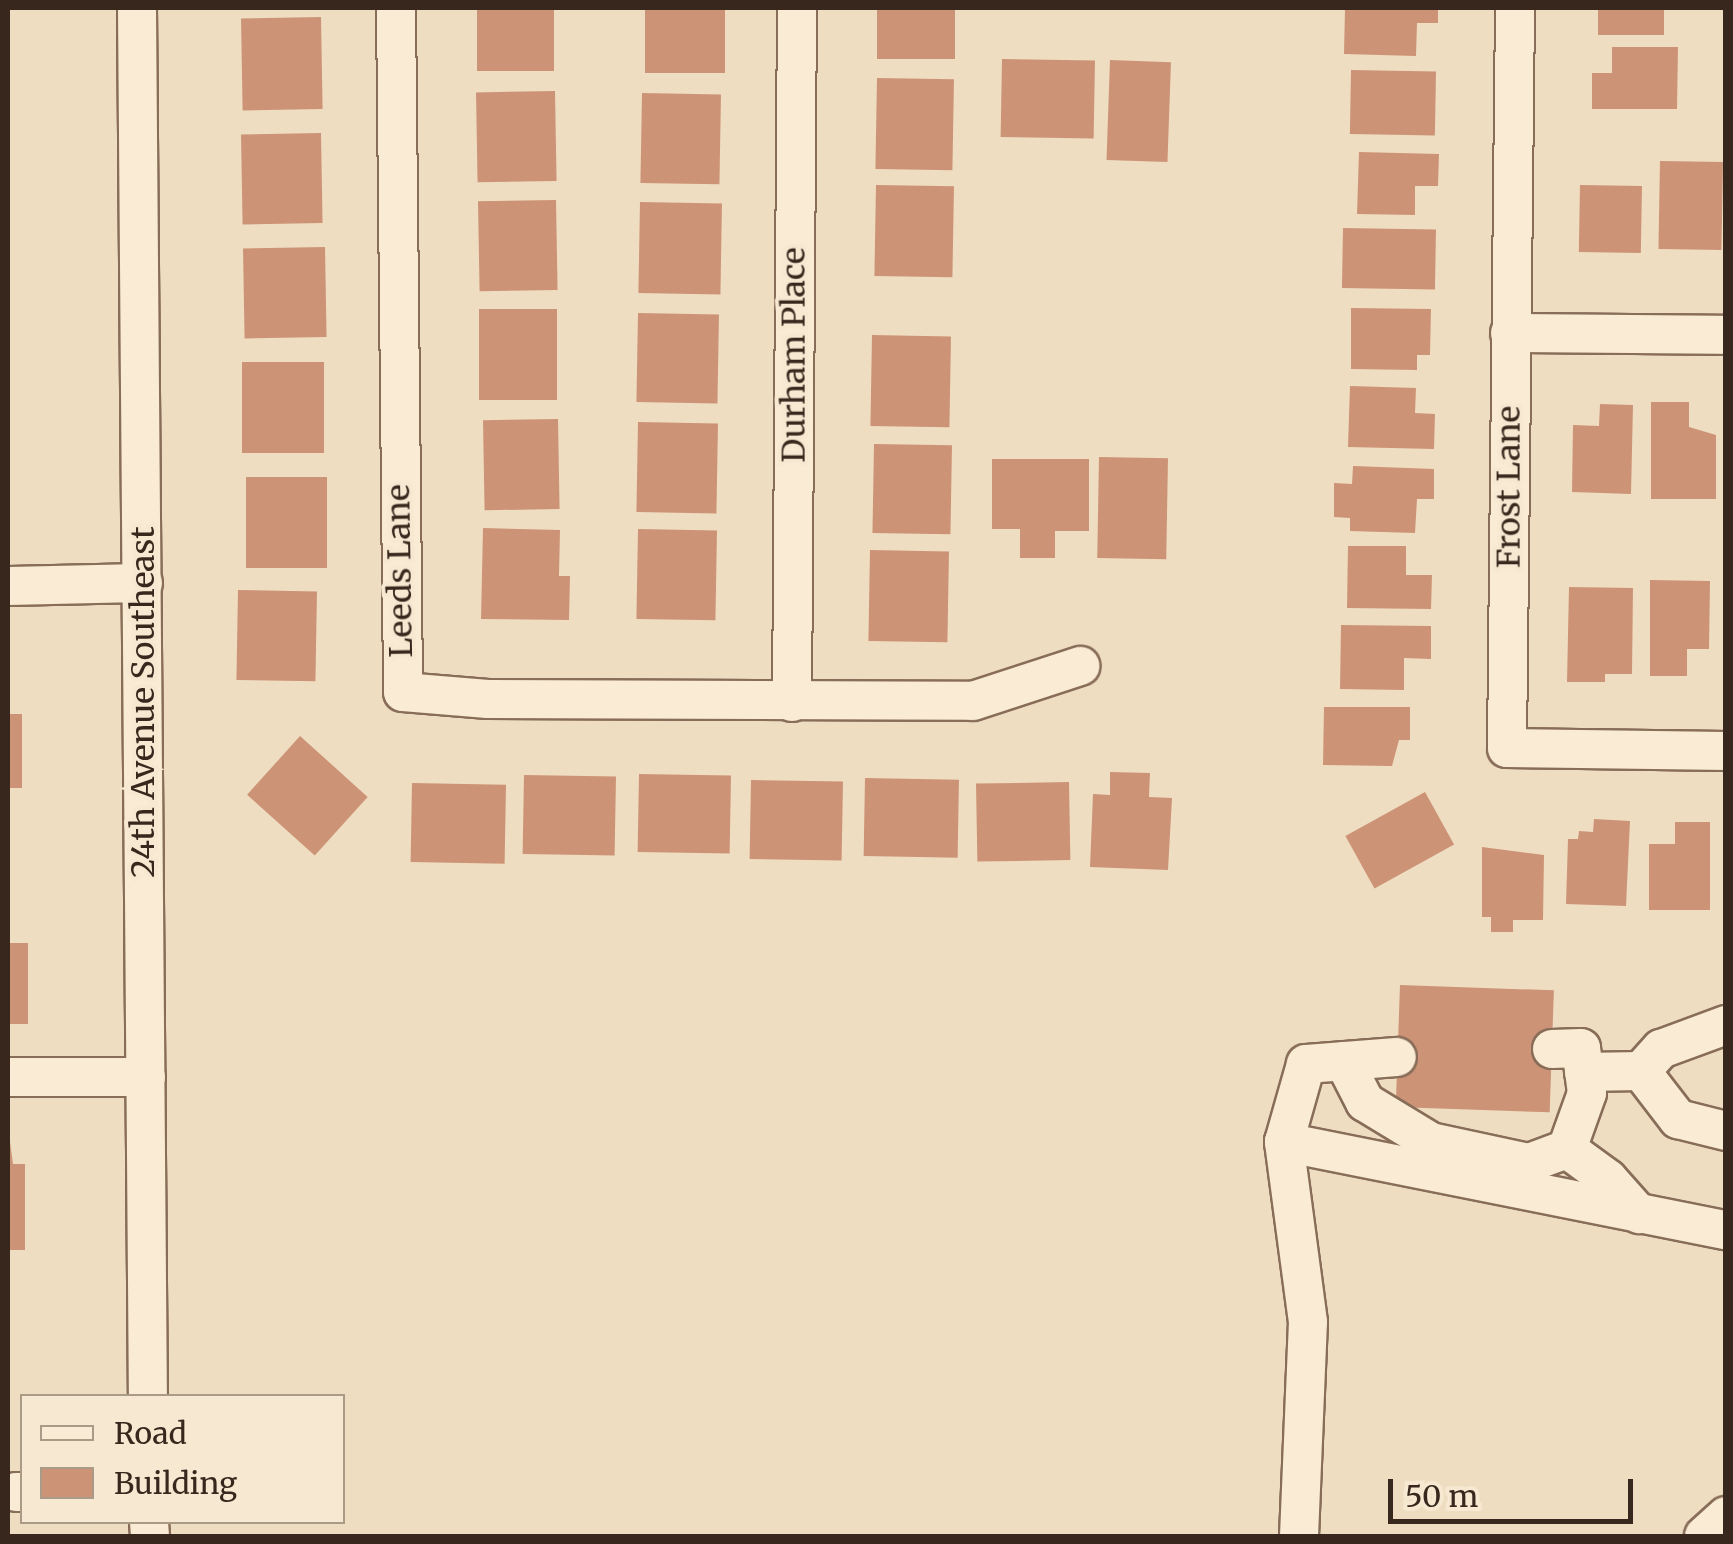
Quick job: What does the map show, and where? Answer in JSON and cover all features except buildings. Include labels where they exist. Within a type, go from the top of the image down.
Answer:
[{"type":"street","name":"24th Avenue Southeast","points":[[137,8],[148,1394]]},
{"type":"street","name":"Leeds Lane","points":[[396,8],[403,692],[792,702],[972,701],[1080,666]]},
{"type":"street","name":"Durham Place","points":[[792,702],[797,8]]},
{"type":"street","name":"Frost Lane","points":[[1515,8],[1507,748],[1726,751]]},
{"type":"street","points":[[1510,333],[1726,335]]},
{"type":"street","points":[[8,586],[143,584]]},
{"type":"street","points":[[1584,1072],[1641,1070],[1661,1049],[1726,1026]]},
{"type":"street","points":[[1344,1061],[1365,1102],[1431,1142],[1529,1163],[1567,1149],[1588,1093],[1581,1048],[1552,1049]]},
{"type":"street","points":[[1299,1536],[1308,1322],[1284,1142],[1306,1064],[1398,1057]]},
{"type":"street","points":[[1641,1070],[1678,1120],[1726,1131]]},
{"type":"street","points":[[8,1077],[146,1076]]},
{"type":"street","points":[[1284,1142],[1726,1230]]},
{"type":"street","points":[[1567,1149],[1608,1179],[1639,1214]]},
{"type":"street","points":[[1318,1536],[1322,1333],[1309,1186],[1335,1154]]},
{"type":"street","points":[[1704,1536],[1726,1516]]}]
